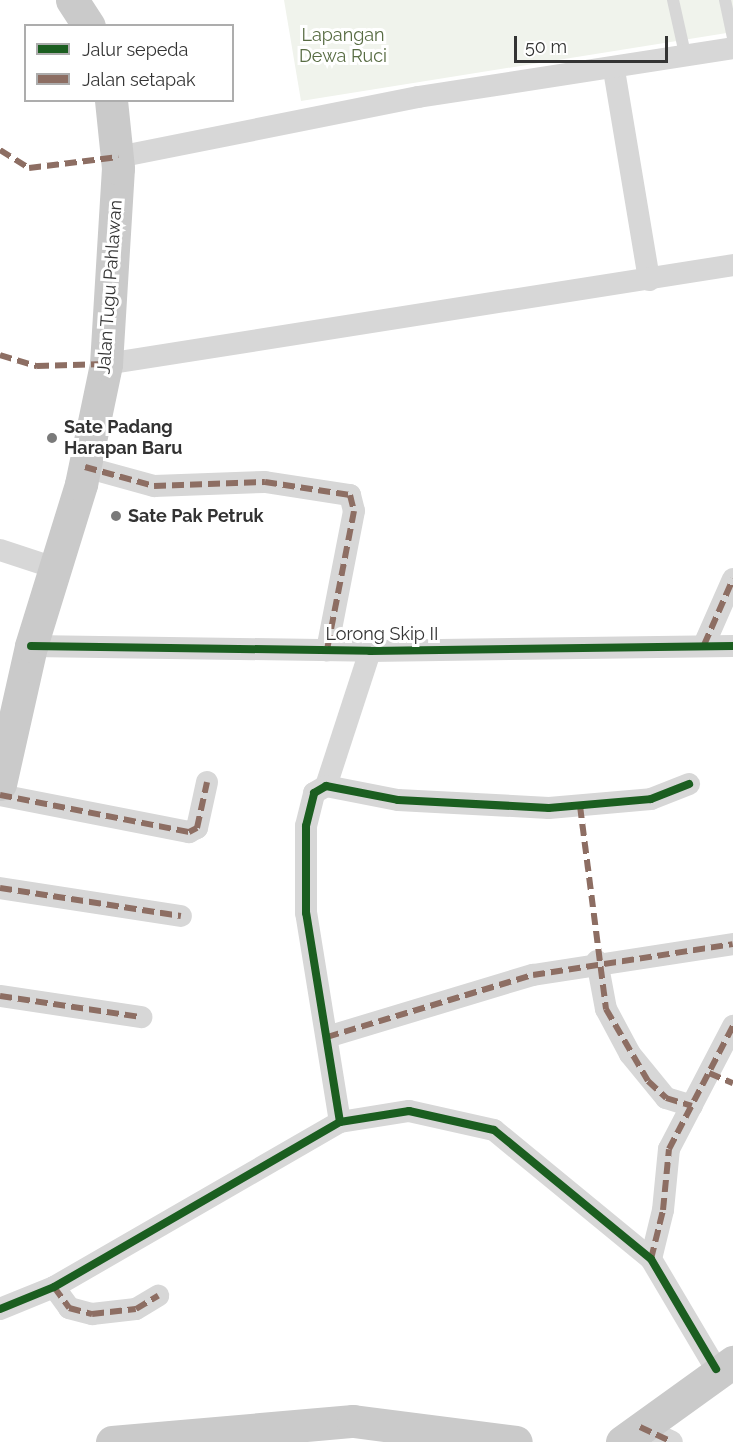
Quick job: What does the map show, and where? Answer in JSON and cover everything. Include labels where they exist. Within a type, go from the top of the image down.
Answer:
[{"type":"main road","points":[[72,0],[88,24]]},
{"type":"main road","name":"Jalan Tugu Pahlawan","points":[[0,784],[31,646],[52,567],[85,466],[106,364],[118,157],[111,102]]},
{"type":"main road","points":[[631,1434],[724,1366]]},
{"type":"main road","points":[[112,1442],[353,1421],[516,1442]]},
{"type":"street","points":[[118,157],[418,97],[614,70],[733,48]]},
{"type":"street","points":[[614,70],[649,280]]},
{"type":"street","points":[[106,364],[733,265]]},
{"type":"street","points":[[85,466],[154,486],[264,482],[350,495],[354,511],[327,650]]},
{"type":"street","points":[[0,550],[52,567]]},
{"type":"street","points":[[704,645],[733,579]]},
{"type":"street","name":"Lorong Skip II","points":[[31,646],[370,651],[733,646]]},
{"type":"street","points":[[340,1122],[306,913],[304,864],[311,798],[326,786],[370,651]]},
{"type":"street","points":[[0,795],[189,832],[197,828],[207,782]]},
{"type":"street","points":[[326,786],[398,800],[549,808],[651,799],[689,784]]},
{"type":"street","points":[[0,888],[182,916]]},
{"type":"street","points":[[327,1037],[479,988],[597,961],[733,944]]},
{"type":"street","points":[[597,961],[606,1009],[630,1054],[666,1098],[692,1106]]},
{"type":"street","points":[[0,996],[141,1017]]},
{"type":"street","points":[[651,1259],[663,1210],[666,1159],[733,1026]]},
{"type":"street","points":[[0,1309],[54,1287],[340,1122],[409,1111],[494,1130],[651,1259],[724,1366]]},
{"type":"street","points":[[54,1287],[69,1308],[92,1314],[135,1309],[158,1296]]},
{"type":"street","points":[[631,1434],[672,1442]]},
{"type":"lane","points":[[673,0],[686,58]]},
{"type":"lane","points":[[726,0],[733,37]]},
{"type":"green space","name":"Lapangan Dewa Ruci","points":[[284,0],[733,0],[733,32],[301,101]]},
{"type":"marked path","points":[[0,150],[29,168],[118,157]]},
{"type":"marked path","points":[[0,355],[37,366],[106,364]]},
{"type":"marked path","points":[[85,467],[154,486],[265,482],[350,495],[354,511],[327,650]]},
{"type":"marked path","points":[[704,645],[733,579]]},
{"type":"marked path","points":[[0,795],[189,832],[197,828],[207,782]]},
{"type":"marked path","points":[[580,806],[606,1009],[648,1081],[666,1098],[692,1106]]},
{"type":"marked path","points":[[0,888],[181,916]]},
{"type":"marked path","points":[[327,1037],[533,975],[733,944]]},
{"type":"marked path","points":[[0,996],[141,1017]]},
{"type":"marked path","points":[[651,1259],[663,1210],[669,1149],[733,1026]]},
{"type":"marked path","points":[[709,1073],[733,1083]]},
{"type":"marked path","points":[[54,1287],[69,1308],[92,1314],[136,1309],[158,1296]]},
{"type":"marked path","points":[[640,1427],[672,1442]]},
{"type":"cycle path","points":[[31,646],[370,651],[733,646]]},
{"type":"cycle path","points":[[340,1122],[306,913],[306,826],[314,793],[326,786],[398,800],[549,808],[651,799],[689,784]]},
{"type":"cycle path","points":[[0,1309],[54,1287],[340,1122],[409,1111],[494,1130],[651,1259],[716,1369]]},
{"type":"place","name":"Sate Padang Harapan Baru","points":[[52,438]]},
{"type":"place","name":"Sate Pak Petruk","points":[[116,516]]}]
